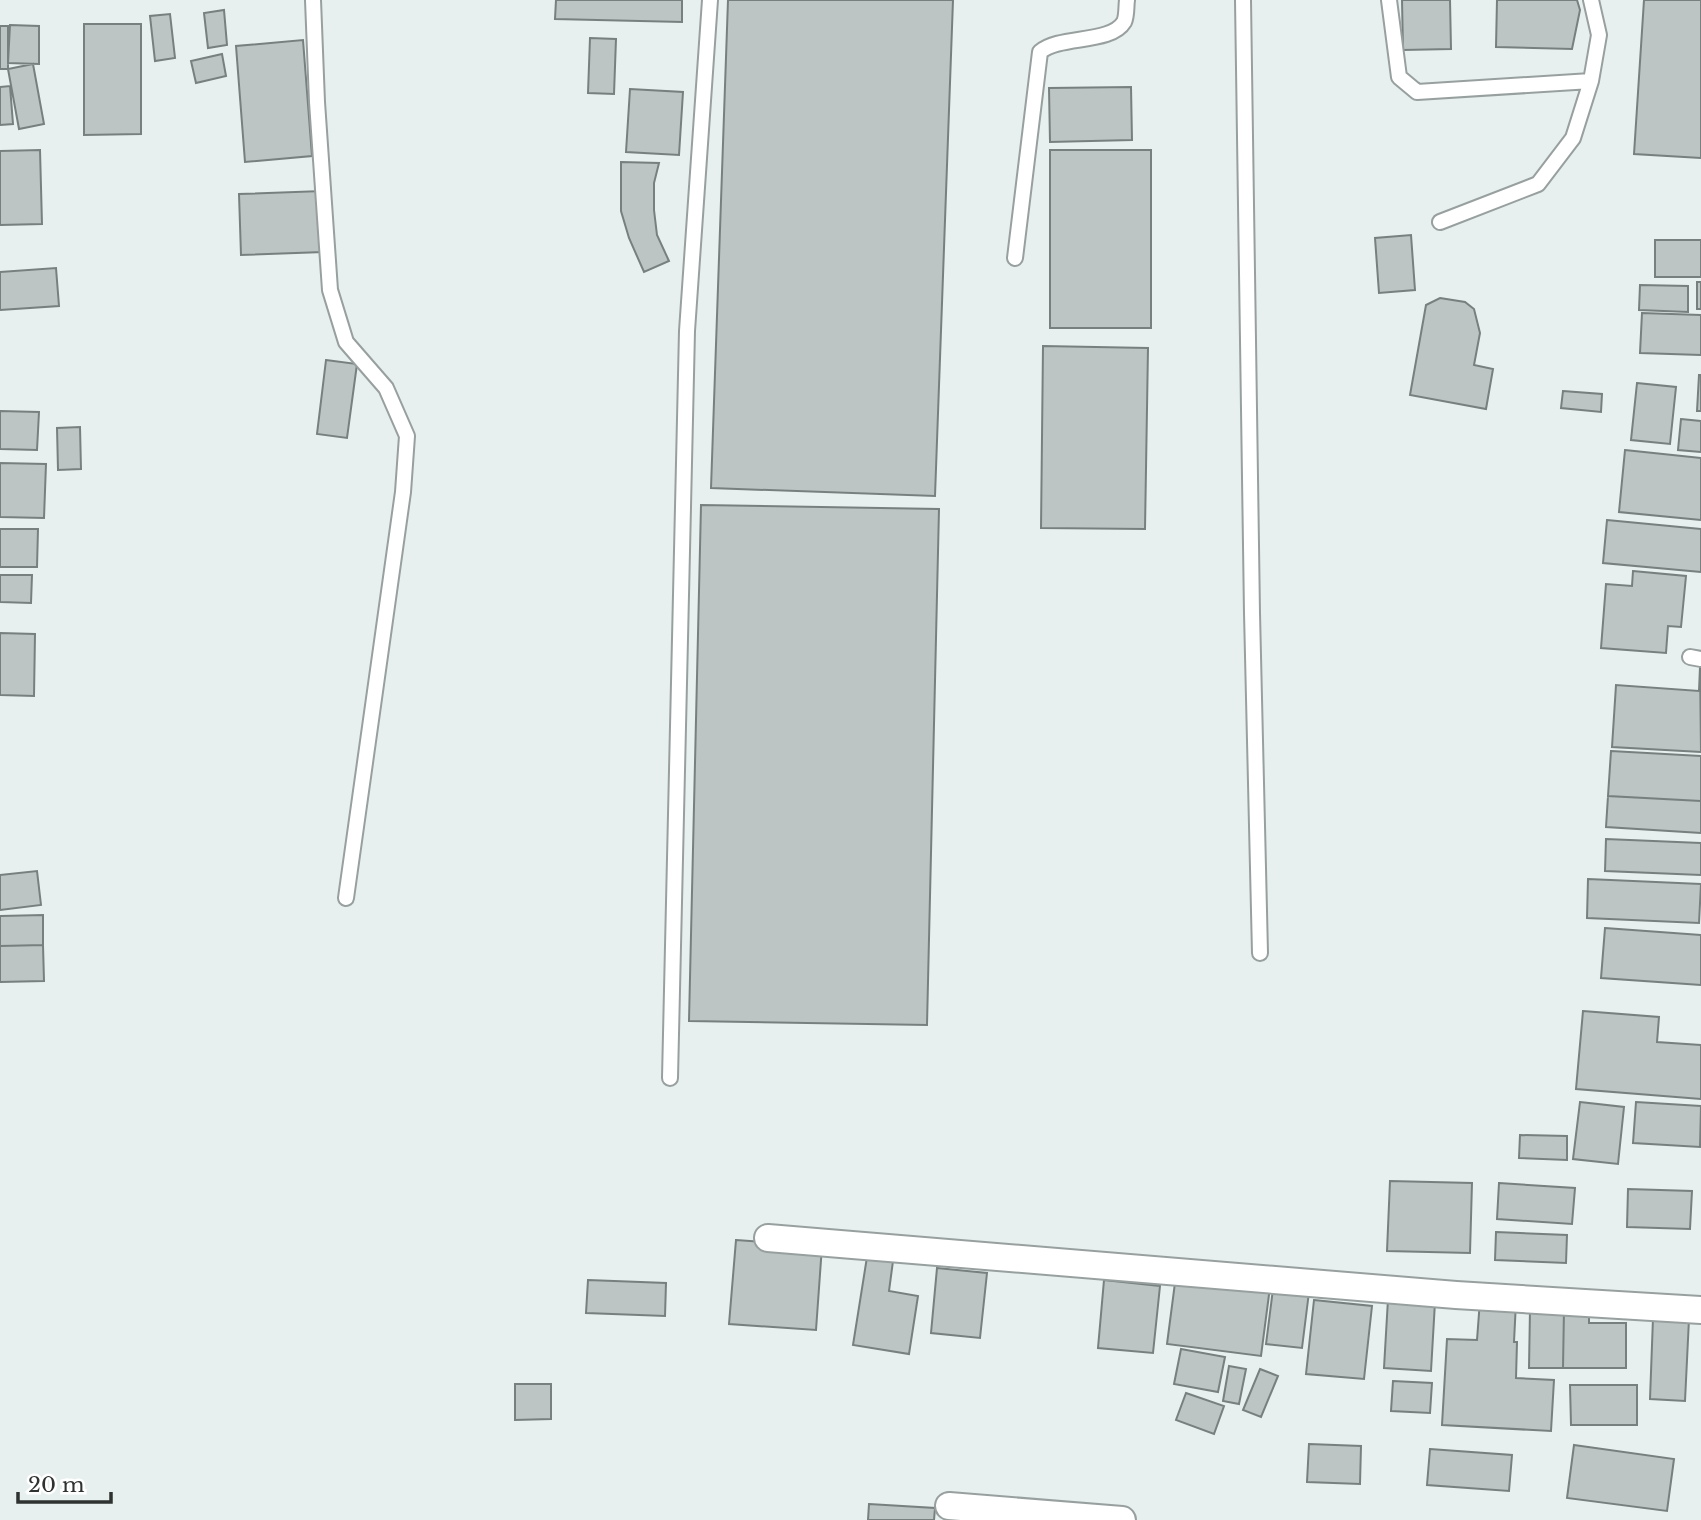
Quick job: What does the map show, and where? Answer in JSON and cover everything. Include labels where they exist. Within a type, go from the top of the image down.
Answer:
[{"type":"street","points":[[768,1238],[1456,1295],[1701,1310]]},
{"type":"street","points":[[949,1506],[1122,1520]]},
{"type":"lane","points":[[313,0],[330,289],[346,342],[386,388],[407,436],[403,492],[346,898]]},
{"type":"lane","points":[[670,1078],[687,331],[710,0]]},
{"type":"lane","points":[[1015,258],[1040,52],[1045,47],[1118,29],[1126,20],[1127,0]]},
{"type":"lane","points":[[1243,0],[1260,953]]},
{"type":"lane","points":[[1389,0],[1399,77],[1417,92],[1591,81]]},
{"type":"lane","points":[[1440,222],[1538,184],[1573,138],[1591,81],[1599,35],[1591,0]]},
{"type":"building","points":[[556,0],[682,0],[682,22],[555,19]]},
{"type":"building","points":[[728,0],[953,0],[935,496],[711,488]]},
{"type":"building","points":[[1402,0],[1450,0],[1451,49],[1403,50]]},
{"type":"building","points":[[1497,0],[1577,0],[1580,10],[1572,49],[1496,47]]},
{"type":"building","points":[[1644,0],[1701,0],[1701,158],[1634,154]]},
{"type":"building","points":[[224,10],[227,45],[208,48],[204,13]]},
{"type":"building","points":[[170,14],[175,58],[155,61],[150,16]]},
{"type":"building","points":[[84,24],[141,24],[141,134],[84,135]]},
{"type":"building","points":[[10,25],[39,26],[39,64],[8,63]]},
{"type":"building","points":[[0,26],[8,26],[8,69],[0,69]]},
{"type":"building","points":[[590,38],[616,39],[614,94],[588,93]]},
{"type":"building","points":[[303,40],[312,156],[245,162],[236,46]]},
{"type":"building","points":[[222,54],[226,76],[196,83],[191,61]]},
{"type":"building","points":[[33,64],[44,124],[19,129],[8,69]]},
{"type":"building","points":[[10,86],[13,124],[0,125],[0,87]]},
{"type":"building","points":[[1131,87],[1132,140],[1050,142],[1049,88]]},
{"type":"building","points":[[630,89],[683,92],[679,155],[626,152]]},
{"type":"building","points":[[40,150],[42,224],[0,225],[0,151]]},
{"type":"building","points":[[1050,150],[1151,150],[1151,328],[1050,328]]},
{"type":"building","points":[[621,162],[659,163],[654,183],[654,210],[657,235],[669,261],[644,272],[621,211]]},
{"type":"building","points":[[322,191],[323,252],[241,255],[239,194]]},
{"type":"building","points":[[1411,235],[1415,290],[1379,293],[1375,238]]},
{"type":"building","points":[[1655,240],[1701,240],[1701,277],[1655,277]]},
{"type":"building","points":[[56,268],[59,306],[0,310],[0,272]]},
{"type":"building","points":[[1697,282],[1701,282],[1701,309],[1697,309]]},
{"type":"building","points":[[1640,285],[1688,286],[1688,312],[1639,310]]},
{"type":"building","points":[[1440,298],[1465,302],[1474,309],[1480,333],[1474,365],[1493,369],[1486,409],[1410,395],[1426,305]]},
{"type":"building","points":[[1642,313],[1701,315],[1701,355],[1640,353]]},
{"type":"building","points":[[1043,346],[1148,348],[1145,529],[1041,528]]},
{"type":"building","points":[[326,360],[357,364],[347,438],[317,434]]},
{"type":"building","points":[[1699,375],[1701,411],[1697,411]]},
{"type":"building","points":[[1637,383],[1676,387],[1670,444],[1631,440]]},
{"type":"building","points":[[1563,391],[1602,394],[1601,412],[1561,408]]},
{"type":"building","points":[[0,411],[39,412],[37,450],[0,449]]},
{"type":"building","points":[[1681,419],[1701,421],[1701,452],[1678,450]]},
{"type":"building","points":[[80,427],[81,469],[58,470],[57,428]]},
{"type":"building","points":[[1625,450],[1701,458],[1701,520],[1619,512]]},
{"type":"building","points":[[0,463],[46,464],[44,518],[0,517]]},
{"type":"building","points":[[701,505],[939,509],[927,1025],[689,1021]]},
{"type":"building","points":[[1607,520],[1701,529],[1701,572],[1603,563]]},
{"type":"building","points":[[0,529],[38,529],[37,567],[0,567]]},
{"type":"building","points":[[1633,571],[1686,576],[1681,627],[1668,626],[1666,653],[1601,648],[1606,584],[1632,586]]},
{"type":"building","points":[[0,575],[32,575],[31,603],[0,602]]},
{"type":"building","points":[[0,633],[35,634],[34,696],[0,695]]},
{"type":"building","points":[[1700,667],[1701,752],[1612,747],[1616,685],[1699,691]]},
{"type":"building","points":[[1611,751],[1701,756],[1701,801],[1608,796]]},
{"type":"building","points":[[1608,796],[1701,801],[1701,833],[1606,827]]},
{"type":"building","points":[[1606,839],[1701,843],[1701,875],[1605,871]]},
{"type":"building","points":[[37,871],[41,905],[0,910],[0,875]]},
{"type":"building","points":[[1588,879],[1701,884],[1699,923],[1587,918]]},
{"type":"building","points":[[43,915],[43,945],[0,946],[0,916]]},
{"type":"building","points":[[1605,928],[1701,935],[1701,985],[1601,978]]},
{"type":"building","points":[[43,945],[44,981],[0,982],[0,946]]},
{"type":"building","points":[[1583,1011],[1659,1017],[1657,1042],[1701,1045],[1701,1099],[1576,1089]]},
{"type":"building","points":[[1580,1102],[1624,1107],[1618,1164],[1573,1159]]},
{"type":"building","points":[[1636,1102],[1701,1106],[1700,1147],[1633,1143]]},
{"type":"building","points":[[1520,1135],[1567,1136],[1567,1160],[1519,1158]]},
{"type":"building","points":[[1390,1181],[1472,1183],[1470,1253],[1387,1251]]},
{"type":"building","points":[[1499,1183],[1575,1188],[1572,1224],[1497,1219]]},
{"type":"building","points":[[1628,1189],[1692,1191],[1690,1229],[1627,1227]]},
{"type":"building","points":[[1496,1232],[1567,1235],[1566,1263],[1495,1260]]},
{"type":"building","points":[[736,1240],[822,1246],[816,1330],[729,1324]]},
{"type":"building","points":[[867,1257],[893,1261],[889,1291],[918,1296],[909,1354],[853,1345]]},
{"type":"building","points":[[937,1268],[987,1273],[980,1338],[931,1333]]},
{"type":"building","points":[[1176,1275],[1270,1287],[1261,1356],[1167,1344]]},
{"type":"building","points":[[588,1280],[666,1283],[665,1316],[586,1313]]},
{"type":"building","points":[[1104,1280],[1160,1286],[1153,1353],[1098,1348]]},
{"type":"building","points":[[1273,1289],[1309,1292],[1302,1348],[1266,1344]]},
{"type":"building","points":[[1388,1299],[1435,1302],[1431,1371],[1384,1368]]},
{"type":"building","points":[[1314,1300],[1372,1306],[1364,1379],[1306,1374]]},
{"type":"building","points":[[1480,1300],[1516,1302],[1516,1378],[1554,1380],[1551,1431],[1442,1425],[1447,1339],[1477,1340]]},
{"type":"building","points":[[1530,1309],[1564,1309],[1563,1368],[1529,1368]]},
{"type":"building","points":[[1564,1309],[1589,1309],[1589,1323],[1626,1323],[1626,1368],[1563,1368]]},
{"type":"building","points":[[1653,1318],[1689,1319],[1685,1401],[1650,1399]]},
{"type":"building","points":[[1181,1349],[1225,1357],[1218,1392],[1174,1384]]},
{"type":"building","points":[[1229,1366],[1246,1369],[1239,1404],[1223,1401]]},
{"type":"building","points":[[1260,1369],[1278,1376],[1261,1417],[1243,1410]]},
{"type":"building","points":[[1393,1381],[1432,1383],[1430,1413],[1391,1411]]},
{"type":"building","points":[[515,1384],[551,1384],[551,1419],[515,1420]]},
{"type":"building","points":[[1570,1385],[1637,1385],[1637,1425],[1571,1425]]},
{"type":"building","points":[[1186,1393],[1224,1406],[1214,1434],[1176,1420]]},
{"type":"building","points":[[1309,1444],[1361,1446],[1360,1484],[1307,1482]]},
{"type":"building","points":[[1574,1445],[1674,1459],[1667,1511],[1567,1498]]},
{"type":"building","points":[[1430,1449],[1512,1455],[1509,1491],[1427,1485]]},
{"type":"building","points":[[869,1504],[935,1508],[934,1520],[868,1520]]}]
